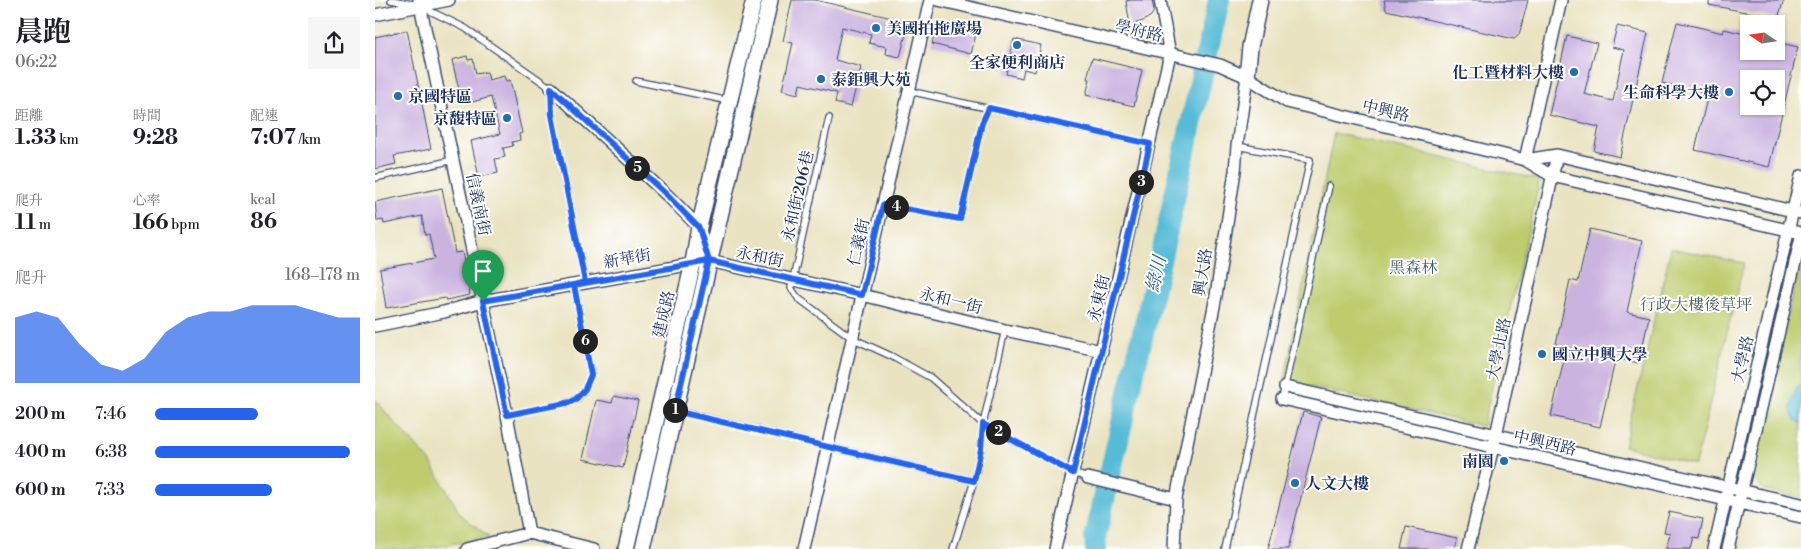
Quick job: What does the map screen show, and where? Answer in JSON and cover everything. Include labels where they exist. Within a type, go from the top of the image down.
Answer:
[{"type":"street","points":[[375,15],[420,3],[449,0]]},
{"type":"street","name":"建成路","points":[[626,549],[693,263],[699,228],[754,0]]},
{"type":"street","name":"建成路","points":[[643,549],[770,0]]},
{"type":"street","name":"仁義街","points":[[804,549],[931,0]]},
{"type":"street","name":"學府路","points":[[938,0],[1220,65],[1247,77]]},
{"type":"street","points":[[1160,0],[1170,54]]},
{"type":"street","name":"興大路","points":[[1174,549],[1176,499],[1216,296],[1235,171],[1250,47],[1260,0]]},
{"type":"street","points":[[1525,160],[1561,0]]},
{"type":"street","name":"信義南街","points":[[420,3],[507,415],[529,533]]},
{"type":"street","name":"永東街","points":[[1055,549],[1170,54]]},
{"type":"street","name":"中興路","points":[[1247,77],[1287,102],[1525,160],[1552,176],[1801,233]]},
{"type":"street","points":[[551,88],[667,195],[699,228],[709,261]]},
{"type":"street","name":"中興路","points":[[1525,160],[1557,154],[1797,213]]},
{"type":"street","name":"大學北路","points":[[1468,549],[1496,435],[1557,154]]},
{"type":"street","name":"大學路","points":[[1714,549],[1789,230],[1797,213],[1801,176]]},
{"type":"street","name":"大學路","points":[[1728,549],[1801,238]]},
{"type":"street","name":"新華街","points":[[375,326],[445,312],[483,301],[709,261]]},
{"type":"street","name":"永和街","points":[[709,261],[792,279]]},
{"type":"street","name":"永和一街","points":[[792,279],[1102,351]]},
{"type":"street","name":"中興西路","points":[[1285,387],[1801,504]]},
{"type":"street","name":"中興西路","points":[[1283,399],[1801,517]]},
{"type":"street","points":[[1088,478],[1176,499]]},
{"type":"street","points":[[467,549],[529,533],[594,549]]},
{"type":"lane","points":[[391,0],[420,3],[465,28],[551,88],[552,115],[580,283],[591,375],[585,389],[571,402],[507,415]]},
{"type":"lane","points":[[636,81],[730,101]]},
{"type":"lane","points":[[909,91],[1150,144]]},
{"type":"lane","points":[[883,205],[960,219],[982,123],[989,108]]},
{"type":"lane","name":"永和街206巷","points":[[792,279],[829,118]]},
{"type":"lane","points":[[1225,549],[1310,160],[1237,146]]},
{"type":"lane","points":[[375,178],[453,160]]},
{"type":"lane","points":[[1283,399],[1329,186]]},
{"type":"lane","name":"永和街","points":[[792,279],[791,288],[798,298],[852,338],[891,356],[931,378],[983,424],[1073,473],[1088,478]]},
{"type":"lane","points":[[953,549],[974,481],[981,449],[983,424],[1005,330]]},
{"type":"lane","points":[[675,411],[974,481]]},
{"type":"green space","name":"黑森林","points":[[1334,133],[1540,180],[1483,426],[1284,381]]},
{"type":"green space","name":"行政大樓後草坪","points":[[1671,248],[1744,263],[1695,465],[1624,446]]},
{"type":"green space","points":[[1801,261],[1801,498],[1764,490],[1748,473]]},
{"type":"green space","points":[[375,399],[431,462],[460,514],[489,537],[425,549],[375,549]]},
{"type":"water","points":[[1798,387],[1801,387],[1801,424],[1794,419],[1791,411],[1793,398]]},
{"type":"building","points":[[792,0],[815,0],[909,22],[900,57],[886,54],[887,47],[869,43],[871,34],[842,27],[835,60],[861,67],[851,107],[835,103],[837,93],[800,84],[798,94],[782,90],[793,43],[783,41]]},
{"type":"building","points":[[1152,0],[1154,11],[1151,16],[1130,25],[1126,1]]},
{"type":"building","points":[[1384,0],[1528,0],[1519,35],[1514,39],[1386,10]]},
{"type":"building","points":[[1709,0],[1784,0],[1779,15],[1762,15],[1709,5]]},
{"type":"building","name":"生命科學大樓","points":[[1677,22],[1723,33],[1724,29],[1740,33],[1740,60],[1785,60],[1785,44],[1798,47],[1785,101],[1785,70],[1740,70],[1740,115],[1782,115],[1769,167],[1695,150],[1708,94],[1662,83]]},
{"type":"building","points":[[949,23],[977,30],[971,54],[932,44],[935,30]]},
{"type":"building","name":"化工暨材料大樓","points":[[1617,26],[1648,33],[1620,157],[1594,151],[1599,127],[1549,115],[1567,36],[1597,43],[1584,94],[1613,101],[1624,50],[1612,47]]},
{"type":"building","name":"京國特區","points":[[407,30],[431,149],[394,156],[396,164],[375,169],[375,37]]},
{"type":"building","points":[[1014,39],[1041,45],[1035,72],[1024,69],[1022,78],[1006,74]]},
{"type":"building","name":"京馥特區","points":[[467,56],[468,60],[473,59],[476,74],[487,72],[489,80],[504,76],[506,81],[510,80],[522,133],[519,134],[520,140],[512,142],[513,146],[503,148],[505,157],[495,159],[498,173],[479,177],[471,141],[500,134],[491,97],[468,103],[467,100],[462,102],[452,60]]},
{"type":"building","points":[[1092,58],[1142,70],[1134,106],[1086,95],[1090,79],[1087,79]]},
{"type":"building","points":[[442,188],[455,253],[462,252],[470,295],[386,308],[380,269],[434,259],[429,234],[425,235],[422,216],[384,224],[383,220],[377,221],[375,202]]},
{"type":"building","points":[[1590,229],[1642,241],[1627,312],[1649,317],[1639,363],[1618,359],[1617,362],[1615,361],[1600,427],[1551,416],[1565,355],[1554,353],[1570,280],[1578,282]]},
{"type":"building","points":[[614,396],[638,401],[623,468],[583,459],[596,400],[612,403]]},
{"type":"building","name":"人文大樓","points":[[1303,412],[1321,417],[1288,549],[1268,549]]},
{"type":"building","points":[[1669,512],[1703,519],[1699,539],[1694,538],[1691,549],[1666,549],[1670,533],[1664,532]]},
{"type":"building","points":[[1406,527],[1457,538],[1455,549],[1401,549]]},
{"type":"waterway","name":"綠川","points":[[1096,549],[1095,538],[1219,0]]},
{"type":"place","name":"美國拍拖廣場","points":[[876,28]]},
{"type":"place","name":"全家便利商店","points":[[1017,45]]},
{"type":"place","name":"化工暨材料大樓","points":[[1574,72]]},
{"type":"place","name":"泰鉅興大苑","points":[[821,79]]},
{"type":"place","name":"生命科學大樓","points":[[1729,92]]},
{"type":"place","name":"京國特區","points":[[398,96]]},
{"type":"place","name":"京馥特區","points":[[507,118]]},
{"type":"place","name":"國立中興大學","points":[[1542,354]]},
{"type":"place","name":"南園","points":[[1504,461]]},
{"type":"place","name":"人文大樓","points":[[1295,483]]},
{"type":"route","points":[[483,301],[507,415],[571,402],[577,398],[585,389],[591,375],[574,285],[585,282],[552,115],[551,88],[667,195],[699,228],[709,261],[862,295],[883,205],[960,219],[982,123],[989,108],[1150,144],[1073,473],[983,424],[981,449],[974,481],[675,411],[709,261],[585,282],[483,301]]}]
